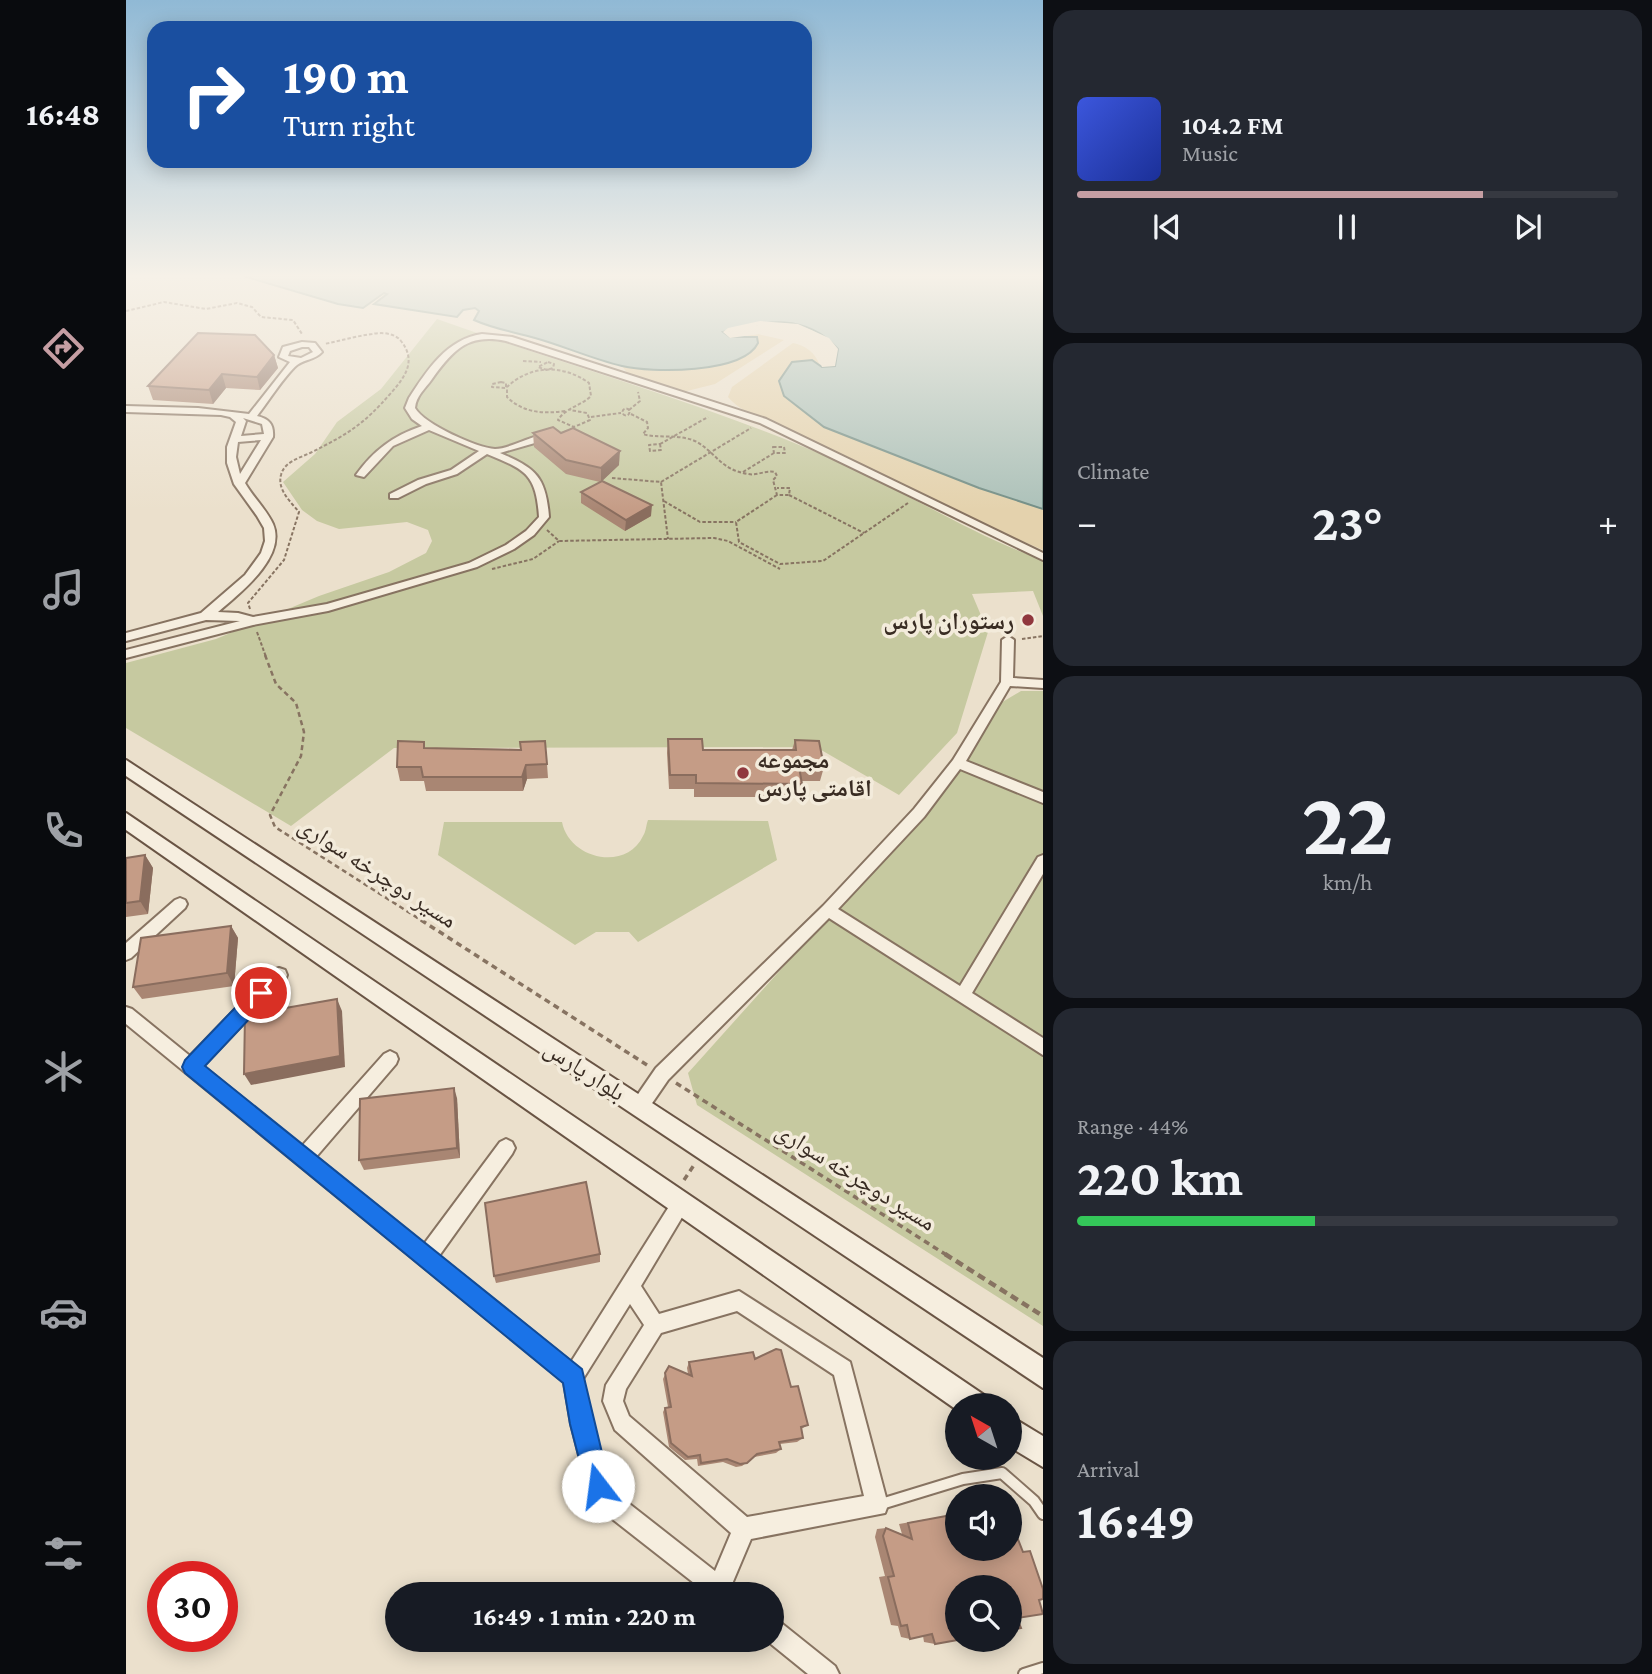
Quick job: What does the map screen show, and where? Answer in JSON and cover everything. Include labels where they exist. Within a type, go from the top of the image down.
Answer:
[{"type":"main road","name":"بلوار پارس","points":[[126,767],[1043,1374]]},
{"type":"main road","points":[[126,820],[957,1393]]},
{"type":"main road","points":[[1022,1438],[1043,1453]]},
{"type":"street","points":[[126,654],[253,621],[328,607],[473,565],[510,547],[536,526],[544,517],[536,477],[517,463],[491,450],[428,427],[412,414],[410,406],[414,396],[446,354]]},
{"type":"street","points":[[556,354],[763,421],[1043,557]]},
{"type":"street","points":[[252,416],[296,361]]},
{"type":"street","points":[[126,409],[233,414],[252,416],[265,422],[269,429],[268,437],[239,484]]},
{"type":"street","points":[[205,616],[251,576],[264,557],[269,543],[270,531],[265,519],[239,484],[231,452],[241,421],[233,414]]},
{"type":"street","points":[[361,475],[376,455],[395,438],[428,427]]},
{"type":"street","points":[[394,496],[422,482],[454,472],[491,450],[560,433]]},
{"type":"street","points":[[234,439],[268,437]]},
{"type":"street","points":[[126,637],[205,616],[236,614],[253,621]]},
{"type":"street","points":[[640,1106],[662,1074],[828,910],[919,813],[958,763],[1007,682],[1008,640]]},
{"type":"street","points":[[1007,682],[1043,684]]},
{"type":"street","points":[[958,763],[1043,798]]},
{"type":"street","points":[[963,995],[1043,862]]},
{"type":"street","points":[[126,953],[180,904]]},
{"type":"street","points":[[828,910],[1043,1047]]},
{"type":"street","points":[[191,1067],[279,975]]},
{"type":"street","points":[[126,1014],[573,1377],[581,1424],[598,1486],[619,1510],[711,1582]]},
{"type":"street","points":[[304,1158],[390,1059]]},
{"type":"street","points":[[426,1258],[506,1148]]},
{"type":"street","points":[[573,1377],[631,1287],[676,1200]]},
{"type":"street","points":[[631,1287],[655,1325]]},
{"type":"street","points":[[739,1301],[843,1369],[877,1505],[744,1529],[622,1423],[613,1401],[616,1385],[655,1325],[739,1301]]},
{"type":"street","points":[[726,1582],[744,1529]]},
{"type":"street","points":[[784,1640],[827,1674]]},
{"type":"lane","points":[[877,1505],[963,1479],[1002,1473],[1043,1514]]},
{"type":"lane","points":[[1024,1674],[1043,1668]]},
{"type":"path","name":"مسیر دوچرخه سواری","points":[[408,354],[410,360],[406,376],[364,423],[337,440],[287,464],[280,475],[282,491],[299,512],[289,550],[275,572],[248,603],[276,684],[296,703],[304,732],[300,756],[270,815],[275,827],[1043,1316]]},
{"type":"path","points":[[523,361],[552,363],[555,366],[520,376],[507,387],[507,397],[520,408],[539,412],[583,411],[591,417],[630,412],[647,422],[648,428],[643,434],[646,436],[666,434],[698,442],[707,454],[723,466],[750,475],[767,470],[775,472],[777,476],[774,485],[777,495]]},
{"type":"path","points":[[544,362],[538,367],[575,374],[591,386],[592,393],[588,400],[570,410]]},
{"type":"path","points":[[630,412],[641,399],[634,389]]},
{"type":"path","points":[[565,411],[558,417],[560,422],[567,426],[586,424],[591,417]]},
{"type":"path","points":[[660,444],[708,417]]},
{"type":"path","points":[[612,478],[661,482],[763,421]]},
{"type":"path","points":[[743,472],[774,453]]},
{"type":"path","points":[[661,482],[668,539]]},
{"type":"path","points":[[777,488],[790,488],[789,495]]},
{"type":"path","points":[[663,501],[700,522],[736,522],[777,495],[789,495],[864,533]]},
{"type":"path","points":[[736,522],[739,542],[780,564],[823,561],[917,497]]},
{"type":"path","points":[[536,526],[548,531],[559,541],[721,539],[780,569]]},
{"type":"path","points":[[1008,640],[1043,636]]},
{"type":"path","points":[[676,1200],[704,1151]]},
{"type":"green space","points":[[409,354],[539,354],[689,404],[837,461],[965,526],[1043,560],[1043,616],[1033,591],[972,594],[988,632],[957,733],[899,795],[816,747],[394,748],[291,826],[126,728],[126,663],[216,639],[319,596],[389,572],[426,553],[432,541],[428,530],[407,522],[339,529],[317,521],[302,510],[283,482],[315,454],[337,422],[381,389]]},
{"type":"green space","points":[[1021,691],[1043,691],[1043,1326],[697,1105],[688,1073],[964,765],[999,704]]},
{"type":"green space","points":[[648,820],[768,821],[777,860],[638,942],[629,932],[596,932],[575,945],[438,855],[444,822],[562,822],[575,845],[586,852],[612,857],[635,847],[644,834]]},
{"type":"sand","points":[[745,354],[762,354],[715,384],[683,392],[628,374],[622,366],[691,370]]},
{"type":"sand","points":[[778,354],[813,354],[823,376],[824,427],[979,488],[1043,509],[1043,550],[982,524],[749,413],[728,397],[732,387]]},
{"type":"shaded area","points":[[585,354],[747,354],[734,361],[695,369],[653,370],[611,363]]},
{"type":"shaded area","points":[[837,354],[1043,354],[1043,509],[979,488],[824,427],[784,396],[779,381],[792,362],[812,360],[822,367],[835,366]]},
{"type":"pier","points":[[834,354],[837,354],[835,366],[822,367],[820,361],[823,364],[832,363]]},
{"type":"building","points":[[178,354],[274,355],[257,377],[222,374],[209,390],[148,386]]},
{"type":"building","points":[[553,427],[561,433],[573,428],[620,451],[601,468],[566,460],[533,433]]},
{"type":"building","points":[[602,481],[652,505],[626,520],[581,492]]},
{"type":"building","points":[[668,739],[702,739],[703,750],[796,750],[795,740],[819,741],[824,767],[799,767],[802,784],[696,783],[696,775],[670,775]]},
{"type":"building","points":[[398,741],[424,742],[424,748],[521,750],[520,742],[545,741],[547,764],[526,765],[522,777],[423,777],[421,767],[397,767]]},
{"type":"building","points":[[145,855],[140,901],[126,903],[126,858]]},
{"type":"building","points":[[231,926],[227,973],[133,987],[141,938]]},
{"type":"building","points":[[337,999],[340,1056],[244,1074],[245,1015]]},
{"type":"building","points":[[454,1088],[457,1148],[359,1160],[360,1099]]},
{"type":"building","points":[[586,1182],[600,1254],[494,1276],[485,1203]]},
{"type":"building","points":[[776,1349],[781,1350],[791,1387],[798,1386],[808,1425],[801,1427],[803,1438],[779,1442],[781,1449],[757,1454],[747,1463],[740,1464],[727,1459],[701,1463],[700,1455],[688,1457],[671,1443],[665,1408],[671,1407],[665,1373],[669,1366],[692,1376],[689,1362],[753,1352],[755,1359]]},
{"type":"building","points":[[945,1516],[945,1561],[1022,1561],[1022,1549],[1023,1552],[1030,1551],[1043,1589],[1043,1599],[1039,1600],[1043,1614],[1022,1617],[1022,1575],[945,1575],[945,1642],[935,1644],[932,1634],[910,1639],[907,1625],[901,1626],[888,1577],[894,1576],[883,1536],[886,1528],[912,1539],[908,1523]]},
{"type":"place","name":"رستوران پارس","points":[[1028,620]]},
{"type":"place","name":"مجموعه اقامتی پارس","points":[[743,773]]},
{"type":"route","points":[[261,993],[191,1067],[573,1377],[581,1424],[598,1486]]}]
